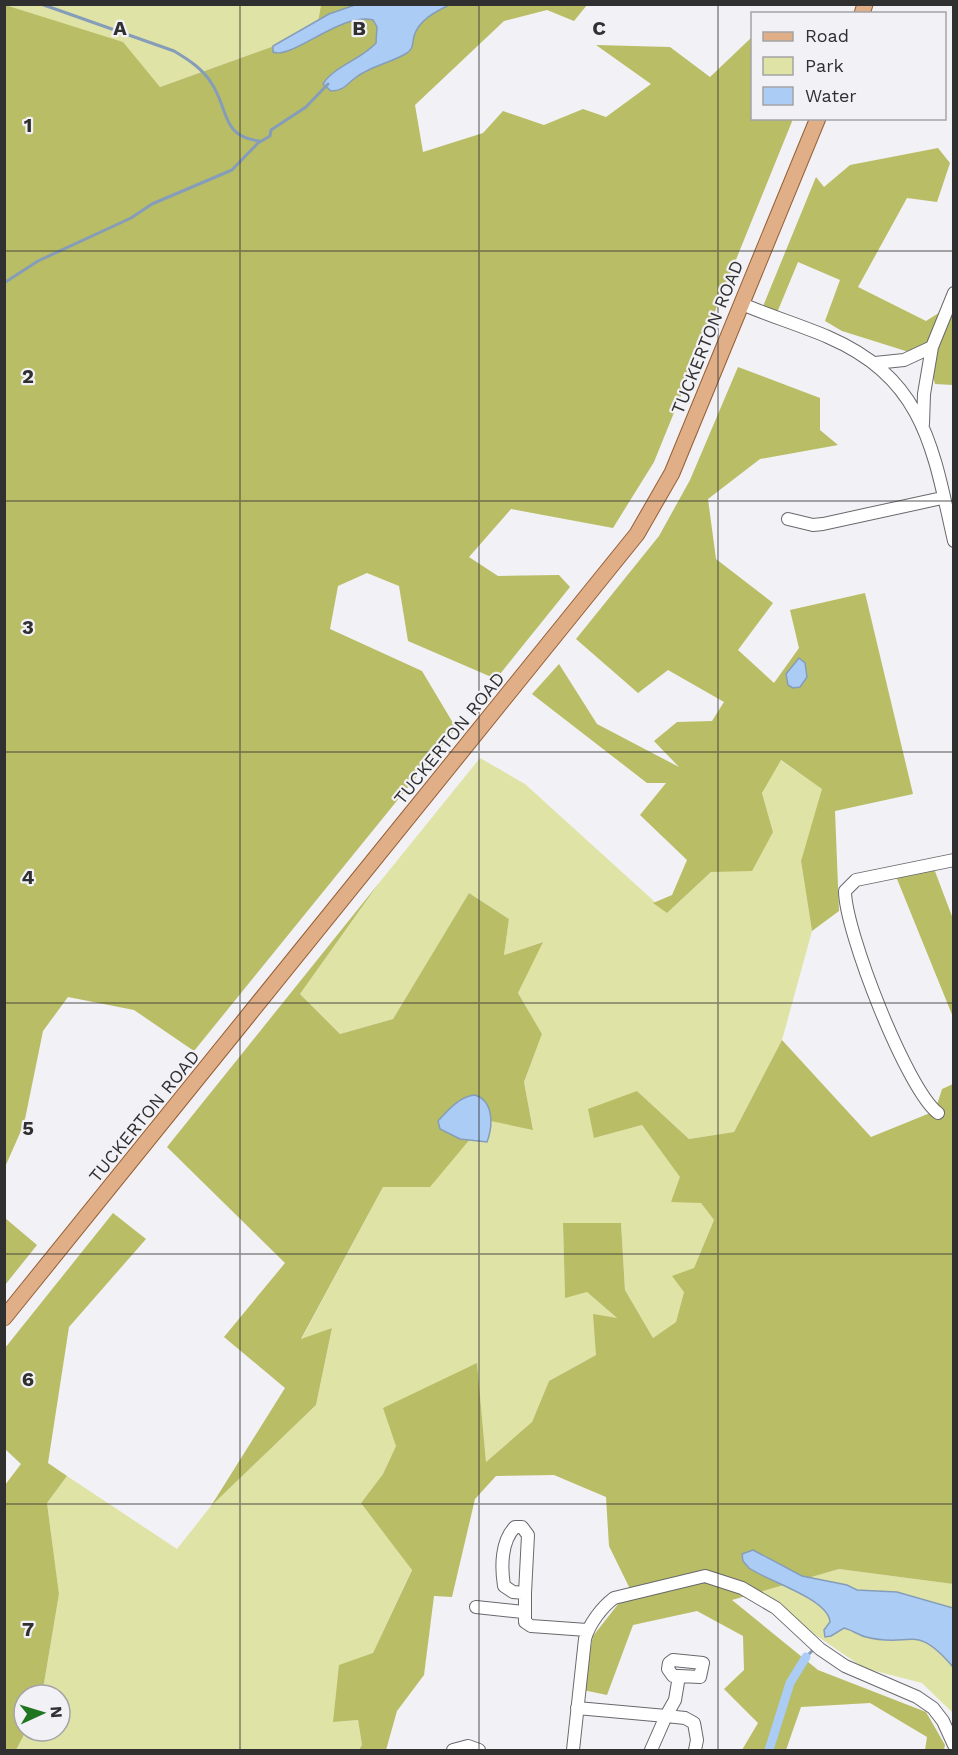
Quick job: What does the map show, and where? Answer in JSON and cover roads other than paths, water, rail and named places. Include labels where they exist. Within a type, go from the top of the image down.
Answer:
[{"type":"main road","name":"TUCKERTON ROAD","points":[[4,1318],[637,534],[672,473],[817,120]]},
{"type":"street","points":[[923,425],[924,394],[932,347],[954,293]]},
{"type":"street","points":[[742,304],[828,337],[875,363],[897,384],[923,425],[939,478],[948,496],[954,541]]},
{"type":"street","points":[[875,363],[904,360],[932,347]]},
{"type":"street","points":[[788,519],[813,525],[823,524],[948,496]]},
{"type":"street","points":[[938,1113],[923,1099],[912,1079],[868,977],[847,909],[845,891],[856,880],[954,860]]},
{"type":"street","points":[[525,1593],[513,1592],[504,1586],[502,1573],[507,1534],[515,1527],[522,1527],[528,1535],[525,1593],[523,1612],[525,1622],[531,1626],[587,1630]]},
{"type":"street","points":[[573,1750],[587,1630],[614,1598],[705,1576],[751,1592],[776,1608],[820,1649],[845,1666],[917,1698],[933,1708],[944,1722],[954,1746]]},
{"type":"street","points":[[476,1607],[523,1612]]},
{"type":"street","points":[[651,1750],[675,1700],[679,1676]]},
{"type":"street","points":[[578,1708],[685,1718],[694,1723],[697,1740],[695,1750]]},
{"type":"street","points":[[453,1750],[468,1746],[479,1750]]},
{"type":"water","points":[[355,5],[449,5],[420,25],[416,30],[412,48],[407,53],[367,70],[339,90],[331,91],[323,84],[334,73],[376,43],[377,27],[373,20],[360,19],[347,23],[292,49],[281,53],[273,52],[273,46],[329,14]]},
{"type":"water","points":[[799,658],[805,663],[807,677],[800,687],[793,688],[788,685],[786,674]]},
{"type":"water","points":[[475,1095],[481,1098],[489,1108],[491,1122],[487,1142],[460,1139],[440,1129],[438,1121],[450,1108],[464,1098]]},
{"type":"water","points":[[753,1550],[802,1576],[847,1585],[857,1590],[897,1592],[953,1608],[953,1667],[940,1653],[920,1640],[881,1640],[844,1628],[825,1637],[824,1630],[830,1622],[827,1614],[809,1598],[749,1568],[743,1561],[742,1554]]},
{"type":"waterway","points":[[41,4],[180,54],[208,79],[232,128],[238,134],[259,141]]},
{"type":"waterway","points":[[4,283],[38,261],[131,218],[152,204],[232,170],[258,143],[270,136],[271,130],[306,107],[328,84]]},
{"type":"waterway","points":[[806,1657],[815,1648]]},
{"type":"waterway","points":[[769,1750],[790,1683],[806,1657]]}]
